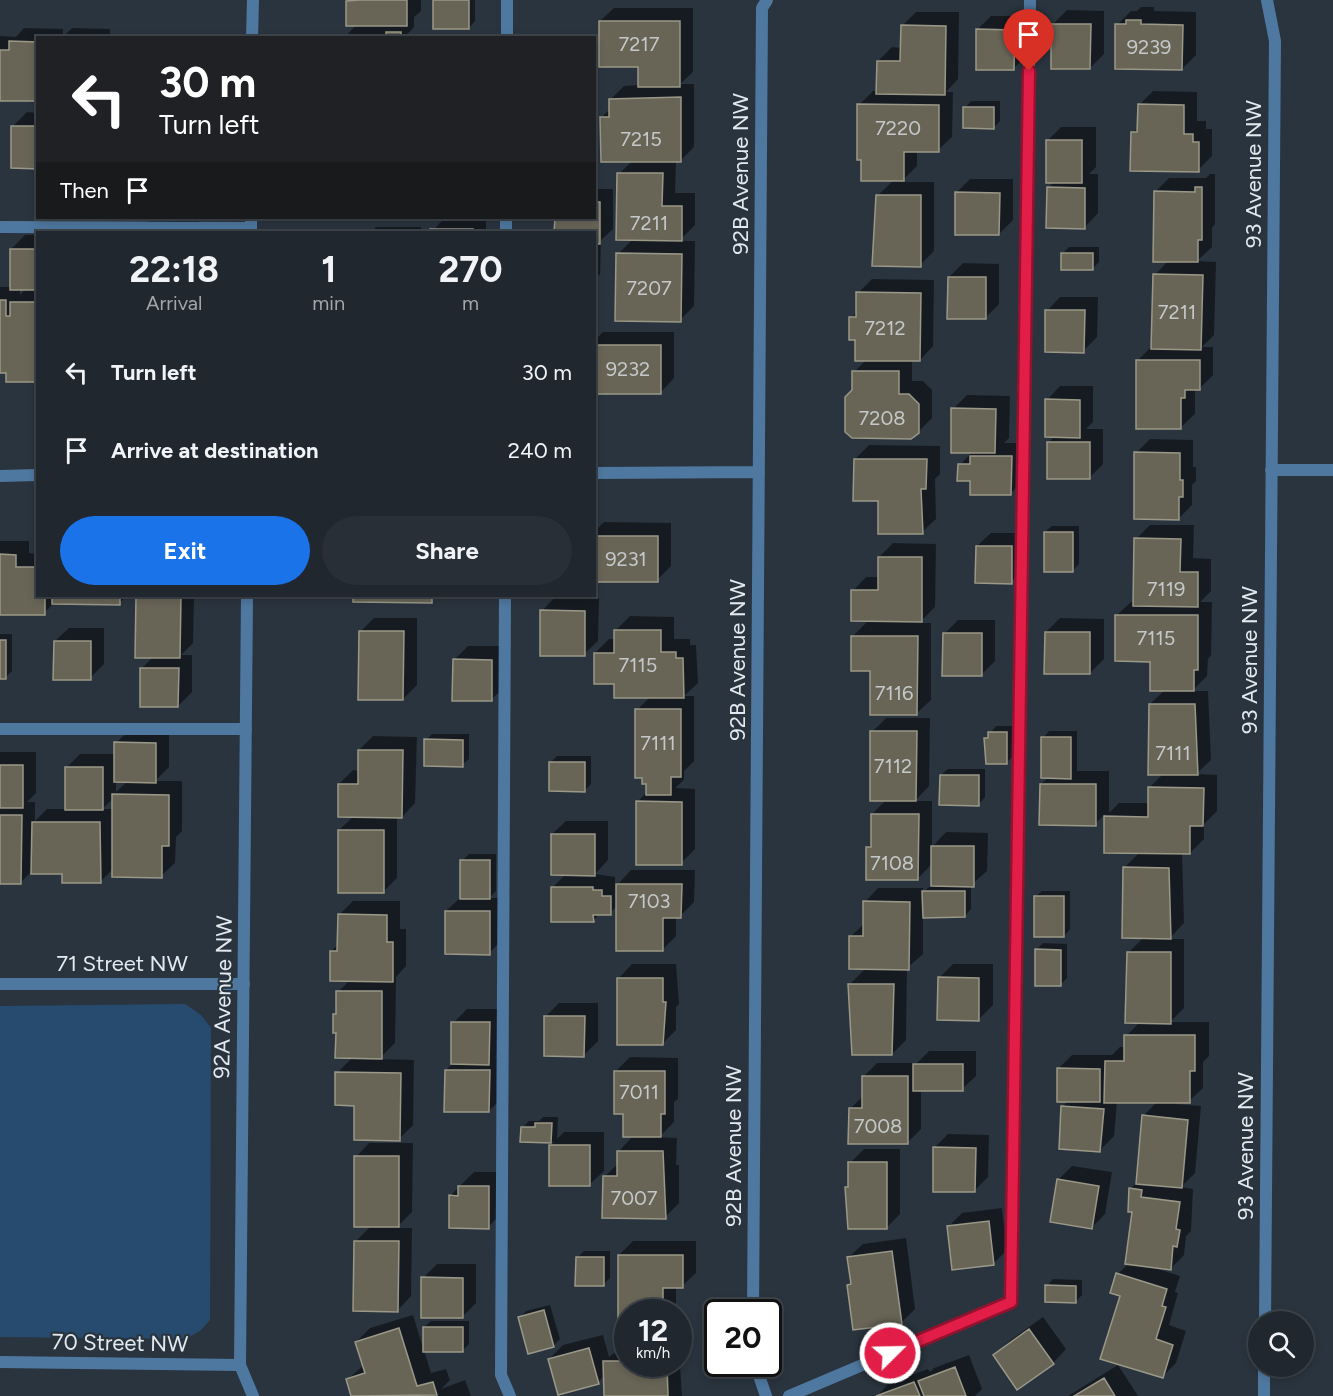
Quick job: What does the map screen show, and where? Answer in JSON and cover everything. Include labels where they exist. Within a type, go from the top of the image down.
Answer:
[{"type":"street","points":[[252,36],[253,0]]},
{"type":"street","points":[[507,0],[507,36]]},
{"type":"street","points":[[789,1396],[1011,1302],[1030,0]]},
{"type":"street","name":"93 Avenue NW","points":[[1265,1311],[1275,41],[1267,0]]},
{"type":"street","name":"92B Avenue NW","points":[[753,1299],[764,4]]},
{"type":"street","points":[[0,227],[251,226]]},
{"type":"street","points":[[1271,470],[1333,470]]},
{"type":"street","points":[[596,473],[759,472]]},
{"type":"street","points":[[0,476],[36,476]]},
{"type":"street","name":"92A Avenue NW","points":[[247,597],[240,1365],[253,1396]]},
{"type":"street","points":[[505,597],[501,1375],[510,1396]]},
{"type":"street","points":[[0,729],[246,729]]},
{"type":"street","name":"71 Street NW","points":[[0,984],[244,984]]},
{"type":"street","name":"70 Street NW","points":[[0,1362],[240,1365]]},
{"type":"street","points":[[759,1377],[766,1396]]},
{"type":"street","points":[[1264,1377],[1264,1396]]},
{"type":"shaded area","points":[[185,1004],[201,1015],[211,1028],[210,1320],[200,1331],[186,1339],[0,1337],[0,1006]]},
{"type":"building","points":[[407,0],[407,26],[346,26],[346,1]]},
{"type":"building","points":[[433,0],[469,0],[469,29],[433,29]]},
{"type":"building","points":[[1126,20],[1141,20],[1141,24],[1183,25],[1182,70],[1115,69],[1115,24],[1126,24]]},
{"type":"building","points":[[599,21],[680,21],[680,87],[638,87],[638,67],[599,67]]},
{"type":"building","points":[[1051,24],[1091,24],[1090,69],[1051,69]]},
{"type":"building","points":[[901,25],[946,26],[945,95],[876,94],[877,61],[900,61]]},
{"type":"building","points":[[976,29],[1015,30],[1014,70],[976,70]]},
{"type":"building","points":[[386,32],[401,32],[401,36],[386,36]]},
{"type":"building","points":[[9,41],[36,42],[36,101],[0,101],[0,50],[9,50]]},
{"type":"building","points":[[681,97],[681,162],[601,162],[600,117],[609,117],[609,99]]},
{"type":"building","points":[[857,104],[939,105],[939,152],[904,152],[904,181],[861,181],[861,160],[857,160]]},
{"type":"building","points":[[1138,104],[1184,105],[1184,134],[1193,134],[1193,142],[1199,142],[1199,172],[1130,171],[1131,132],[1137,132]]},
{"type":"building","points":[[963,107],[994,107],[994,129],[963,128]]},
{"type":"building","points":[[11,126],[36,126],[36,169],[11,168]]},
{"type":"building","points":[[1046,140],[1082,140],[1082,183],[1046,183]]},
{"type":"building","points":[[617,173],[663,173],[662,206],[682,206],[682,241],[616,240]]},
{"type":"building","points":[[1047,187],[1085,188],[1085,229],[1046,228]]},
{"type":"building","points":[[1195,187],[1202,187],[1202,240],[1198,240],[1198,262],[1153,262],[1154,191],[1195,192]]},
{"type":"building","points":[[955,192],[1000,193],[999,235],[955,235]]},
{"type":"building","points":[[876,195],[921,195],[921,267],[872,266]]},
{"type":"building","points":[[596,202],[600,202],[600,244],[596,244],[596,231],[554,231],[555,219],[596,219]]},
{"type":"building","points":[[430,229],[473,229],[473,231],[430,231]]},
{"type":"building","points":[[10,249],[36,249],[36,290],[10,290]]},
{"type":"building","points":[[616,253],[682,254],[681,322],[615,321]]},
{"type":"building","points":[[1061,253],[1093,253],[1093,270],[1061,270]]},
{"type":"building","points":[[1153,274],[1203,275],[1201,350],[1151,349]]},
{"type":"building","points":[[948,277],[986,277],[986,319],[947,319]]},
{"type":"building","points":[[856,292],[921,293],[920,361],[855,361],[855,340],[849,340],[849,317],[856,317]]},
{"type":"building","points":[[0,300],[6,300],[6,316],[10,316],[10,302],[36,302],[36,382],[6,382],[6,373],[0,373]]},
{"type":"building","points":[[1045,310],[1085,310],[1084,353],[1045,352]]},
{"type":"building","points":[[596,345],[661,345],[661,394],[596,394]]},
{"type":"building","points":[[1136,360],[1200,360],[1200,390],[1185,390],[1185,398],[1181,398],[1181,429],[1136,429]]},
{"type":"building","points":[[852,371],[899,371],[899,394],[909,394],[919,404],[919,433],[911,439],[852,438],[845,432],[845,397],[852,390]]},
{"type":"building","points":[[1045,399],[1080,400],[1080,438],[1045,437]]},
{"type":"building","points":[[951,408],[996,409],[995,453],[951,453]]},
{"type":"building","points":[[1047,442],[1090,442],[1090,479],[1047,479]]},
{"type":"building","points":[[1134,452],[1180,453],[1180,480],[1183,480],[1183,497],[1179,497],[1179,520],[1134,519]]},
{"type":"building","points":[[970,456],[1012,456],[1011,495],[970,495],[970,481],[957,481],[958,464],[970,464]]},
{"type":"building","points":[[854,459],[927,459],[926,489],[921,489],[923,534],[878,534],[878,501],[853,501]]},
{"type":"building","points":[[1044,532],[1073,532],[1073,572],[1044,572]]},
{"type":"building","points":[[596,536],[658,536],[658,582],[596,582]]},
{"type":"building","points":[[1134,538],[1181,539],[1180,572],[1198,572],[1198,607],[1133,606]]},
{"type":"building","points":[[976,546],[1012,546],[1012,584],[975,583]]},
{"type":"building","points":[[0,554],[16,555],[16,567],[36,567],[36,597],[45,597],[45,615],[0,615]]},
{"type":"building","points":[[878,557],[922,557],[922,622],[851,621],[851,590],[878,590]]},
{"type":"building","points":[[52,597],[120,597],[120,605],[52,604]]},
{"type":"building","points":[[136,597],[181,597],[180,658],[135,658]]},
{"type":"building","points":[[353,597],[432,597],[432,603],[353,602]]},
{"type":"building","points":[[540,610],[585,611],[585,656],[540,656]]},
{"type":"building","points":[[1115,615],[1198,615],[1198,670],[1194,670],[1194,691],[1150,691],[1150,662],[1115,661]]},
{"type":"building","points":[[614,630],[661,630],[661,652],[676,652],[676,658],[683,658],[684,698],[614,698],[614,684],[594,684],[594,653],[614,653]]},
{"type":"building","points":[[359,631],[404,631],[403,700],[358,700]]},
{"type":"building","points":[[1045,632],[1090,632],[1090,674],[1044,674]]},
{"type":"building","points":[[943,633],[982,633],[982,676],[942,676]]},
{"type":"building","points":[[851,636],[918,636],[917,715],[870,715],[870,671],[851,671]]},
{"type":"building","points":[[0,640],[6,640],[6,679],[0,679]]},
{"type":"building","points":[[54,641],[91,641],[91,680],[53,680]]},
{"type":"building","points":[[453,659],[492,660],[492,701],[452,701]]},
{"type":"building","points":[[140,668],[179,668],[178,707],[140,707]]},
{"type":"building","points":[[1149,704],[1195,704],[1198,775],[1148,775]]},
{"type":"building","points":[[635,709],[681,709],[681,777],[671,777],[671,795],[646,795],[646,784],[642,784],[642,778],[635,778]]},
{"type":"building","points":[[870,731],[917,731],[916,801],[870,801]]},
{"type":"building","points":[[988,732],[1007,732],[1007,764],[986,764],[984,738],[988,738]]},
{"type":"building","points":[[1041,737],[1071,737],[1071,779],[1041,778]]},
{"type":"building","points":[[424,739],[463,740],[463,767],[424,766]]},
{"type":"building","points":[[114,742],[156,743],[156,783],[114,782]]},
{"type":"building","points":[[358,750],[403,750],[402,818],[338,817],[338,784],[358,784]]},
{"type":"building","points":[[549,762],[585,762],[585,792],[549,791]]},
{"type":"building","points":[[0,765],[23,765],[23,808],[0,808]]},
{"type":"building","points":[[65,767],[103,767],[103,810],[65,810]]},
{"type":"building","points":[[940,775],[979,775],[979,806],[939,805]]},
{"type":"building","points":[[1040,784],[1096,784],[1096,826],[1039,825]]},
{"type":"building","points":[[1148,787],[1204,788],[1203,826],[1190,826],[1190,854],[1104,853],[1104,816],[1148,817]]},
{"type":"building","points":[[112,794],[169,795],[169,846],[162,846],[162,878],[112,877]]},
{"type":"building","points":[[636,801],[682,802],[682,865],[636,865]]},
{"type":"building","points":[[871,814],[919,814],[918,880],[866,880],[866,847],[871,847]]},
{"type":"building","points":[[0,815],[22,815],[21,884],[0,884]]},
{"type":"building","points":[[32,822],[100,822],[101,883],[62,883],[62,874],[31,874]]},
{"type":"building","points":[[338,830],[384,830],[384,893],[338,893]]},
{"type":"building","points":[[551,834],[595,834],[595,876],[551,875]]},
{"type":"building","points":[[931,846],[974,846],[974,887],[931,886]]},
{"type":"building","points":[[460,860],[490,860],[490,899],[460,899]]},
{"type":"building","points":[[1123,867],[1169,868],[1171,939],[1122,938]]},
{"type":"building","points":[[616,884],[682,884],[681,918],[663,918],[663,951],[616,951]]},
{"type":"building","points":[[551,887],[593,887],[593,890],[602,890],[602,896],[611,896],[611,915],[593,915],[594,922],[551,922]]},
{"type":"building","points":[[922,891],[965,891],[965,917],[923,918]]},
{"type":"building","points":[[1034,896],[1064,896],[1064,937],[1034,937]]},
{"type":"building","points":[[863,901],[910,902],[909,970],[849,969],[849,936],[863,936]]},
{"type":"building","points":[[445,911],[490,911],[490,955],[445,954]]},
{"type":"building","points":[[338,914],[387,915],[387,942],[393,942],[393,982],[330,981],[330,951],[337,951]]},
{"type":"building","points":[[1035,949],[1061,950],[1061,986],[1035,986]]},
{"type":"building","points":[[1127,952],[1171,952],[1171,1024],[1125,1023]]},
{"type":"building","points":[[938,977],[979,978],[979,1021],[937,1020]]},
{"type":"building","points":[[617,978],[663,978],[663,1002],[666,1002],[663,1045],[617,1045]]},
{"type":"building","points":[[848,984],[894,984],[892,1055],[852,1055]]},
{"type":"building","points":[[336,991],[382,991],[382,1059],[335,1058],[336,1033],[333,1033],[333,1014],[336,1014]]},
{"type":"building","points":[[544,1016],[585,1016],[584,1057],[544,1056]]},
{"type":"building","points":[[451,1022],[490,1022],[489,1065],[451,1064]]},
{"type":"building","points":[[1124,1035],[1195,1035],[1195,1071],[1190,1071],[1190,1103],[1104,1103],[1105,1061],[1124,1061]]},
{"type":"building","points":[[913,1064],[963,1064],[963,1091],[913,1091]]},
{"type":"building","points":[[1057,1068],[1100,1069],[1100,1102],[1057,1102]]},
{"type":"building","points":[[445,1070],[490,1070],[489,1112],[444,1112]]},
{"type":"building","points":[[614,1071],[665,1071],[665,1114],[661,1114],[661,1137],[623,1137],[623,1114],[614,1114]]},
{"type":"building","points":[[335,1072],[401,1073],[400,1141],[354,1140],[354,1106],[335,1105]]},
{"type":"building","points":[[862,1076],[908,1076],[908,1144],[848,1144],[849,1108],[862,1108]]},
{"type":"building","points":[[1061,1106],[1104,1109],[1100,1152],[1059,1149]]},
{"type":"building","points":[[1142,1115],[1188,1120],[1182,1188],[1136,1184]]},
{"type":"building","points":[[535,1123],[552,1123],[551,1143],[520,1142],[521,1127],[535,1127]]},
{"type":"building","points":[[549,1145],[590,1145],[590,1186],[549,1186]]},
{"type":"building","points":[[933,1147],[976,1148],[975,1192],[933,1192]]},
{"type":"building","points":[[617,1151],[663,1151],[666,1219],[602,1218],[603,1176],[617,1176]]},
{"type":"building","points":[[354,1156],[399,1156],[399,1227],[354,1227]]},
{"type":"building","points":[[848,1162],[887,1162],[887,1229],[848,1229],[845,1187],[848,1187]]},
{"type":"building","points":[[1057,1179],[1099,1186],[1092,1229],[1050,1222]]},
{"type":"building","points":[[458,1186],[489,1186],[489,1229],[449,1228],[449,1195],[458,1196]]},
{"type":"building","points":[[1129,1188],[1142,1190],[1141,1197],[1180,1202],[1176,1229],[1180,1230],[1177,1247],[1173,1246],[1171,1270],[1125,1264],[1132,1212],[1128,1212]]},
{"type":"building","points":[[989,1221],[994,1265],[952,1270],[947,1226]]},
{"type":"building","points":[[354,1241],[399,1241],[398,1312],[353,1311]]},
{"type":"building","points":[[892,1251],[902,1324],[853,1330],[847,1285],[851,1284],[847,1257]]},
{"type":"building","points":[[618,1255],[683,1255],[683,1288],[663,1288],[663,1299],[618,1299]]},
{"type":"building","points":[[576,1257],[604,1257],[604,1286],[575,1286]]},
{"type":"building","points":[[1116,1273],[1167,1289],[1162,1306],[1166,1307],[1156,1339],[1173,1345],[1163,1378],[1100,1359],[1120,1296],[1110,1293]]},
{"type":"building","points":[[421,1277],[463,1278],[463,1318],[421,1318]]},
{"type":"building","points":[[1045,1285],[1076,1286],[1076,1303],[1045,1302]]},
{"type":"building","points":[[544,1310],[554,1347],[528,1354],[518,1317]]},
{"type":"building","points":[[423,1327],[463,1327],[463,1352],[423,1352]]},
{"type":"building","points":[[399,1328],[417,1386],[433,1382],[437,1395],[351,1396],[346,1379],[365,1373],[355,1342]]},
{"type":"building","points":[[1029,1329],[1054,1364],[1017,1390],[993,1355]]},
{"type":"building","points":[[589,1348],[599,1384],[558,1395],[548,1359]]},
{"type":"building","points":[[603,1361],[614,1361],[614,1377],[667,1377],[668,1396],[604,1396]]},
{"type":"building","points":[[955,1367],[966,1396],[924,1396],[918,1381]]},
{"type":"building","points":[[1104,1378],[1115,1396],[1074,1396]]},
{"type":"building","points":[[914,1382],[920,1396],[876,1396]]},
{"type":"route","points":[[890,1353],[1011,1302],[1029,71]]}]
